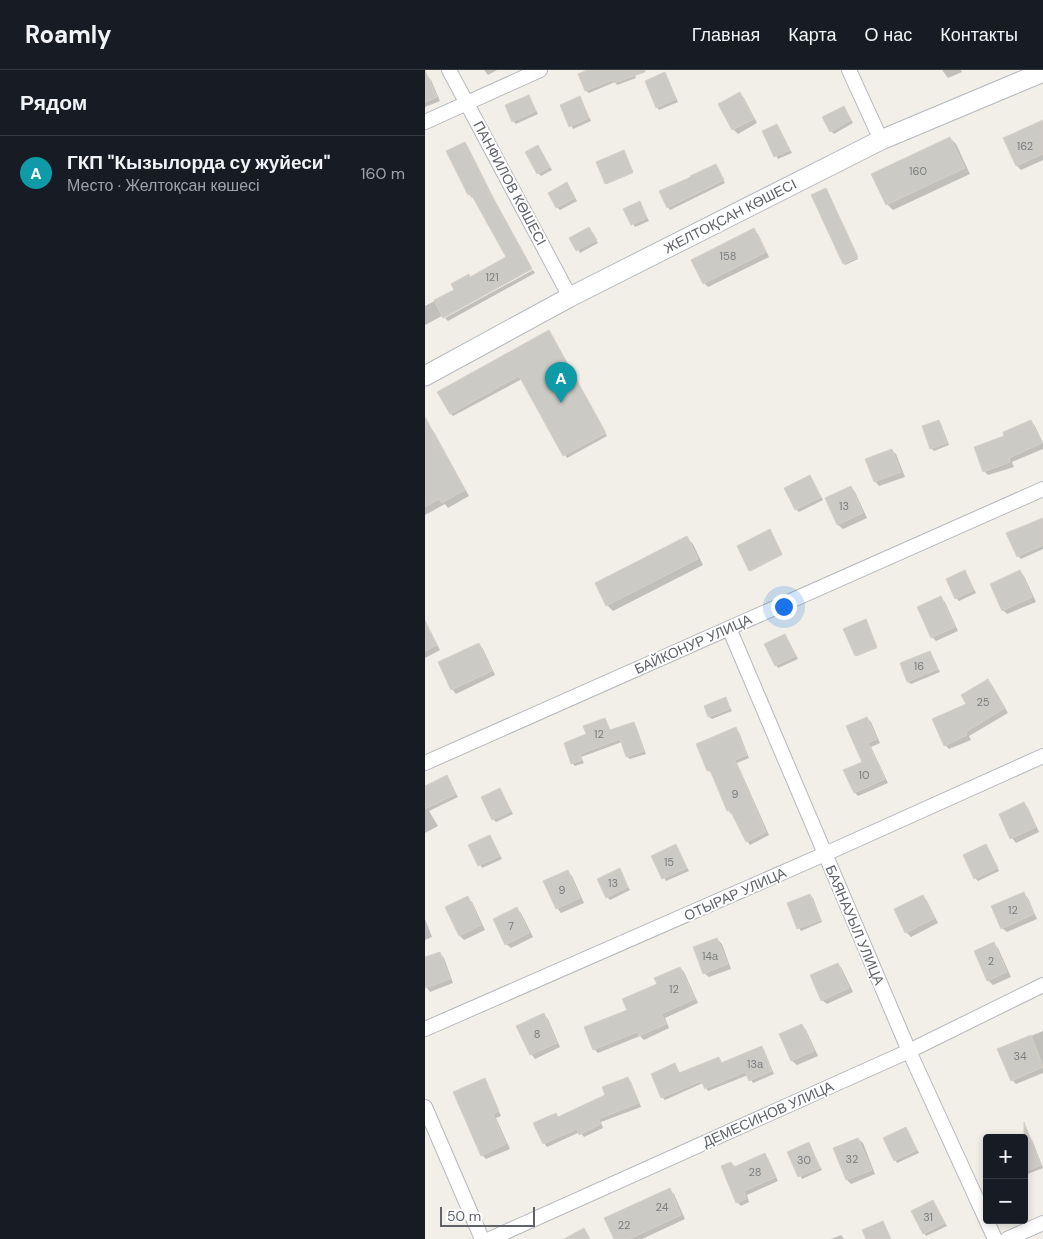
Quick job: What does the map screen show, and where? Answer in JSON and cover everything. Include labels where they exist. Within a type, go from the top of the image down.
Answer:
[{"type":"street","name":"ПАНФИЛОВ КӨШЕСІ","points":[[449,70],[570,297]]},
{"type":"street","points":[[425,122],[540,70]]},
{"type":"street","points":[[849,70],[881,140]]},
{"type":"street","name":"ЖЕЛТОҚСАН КӨШЕСІ","points":[[425,376],[570,297],[881,140],[1043,72]]},
{"type":"street","name":"БАЙКОНУР УЛИЦА","points":[[425,763],[1043,489]]},
{"type":"street","name":"БАЯНАУЫЛ УЛИЦА","points":[[729,628],[909,1051],[995,1239]]},
{"type":"street","name":"ОТЫРАР УЛИЦА","points":[[425,1029],[825,854],[1043,756]]},
{"type":"street","name":"ДЕМЕСИНОВ УЛИЦА","points":[[490,1239],[909,1051],[1043,984]]},
{"type":"street","points":[[425,1107],[483,1239]]},
{"type":"street","points":[[1007,1239],[1043,1223]]},
{"type":"building","points":[[425,70],[437,97],[425,102]]},
{"type":"building","points":[[587,70],[645,70],[645,72],[614,83],[613,80],[585,91],[578,74]]},
{"type":"building","points":[[665,72],[676,99],[656,108],[645,81]]},
{"type":"building","points":[[740,92],[754,119],[732,130],[718,104]]},
{"type":"building","points":[[529,95],[536,111],[512,122],[505,105]]},
{"type":"building","points":[[580,96],[589,118],[569,127],[560,105]]},
{"type":"building","points":[[844,106],[851,120],[830,132],[822,117]]},
{"type":"building","points":[[1043,120],[1043,154],[1016,166],[1003,138]]},
{"type":"building","points":[[777,124],[790,150],[774,157],[762,131]]},
{"type":"building","points":[[950,137],[965,168],[886,205],[871,174]]},
{"type":"building","points":[[465,142],[532,269],[443,318],[434,300],[454,290],[451,284],[469,274],[470,277],[506,257],[471,194],[468,195],[446,151]]},
{"type":"building","points":[[538,145],[550,167],[537,174],[525,152]]},
{"type":"building","points":[[624,150],[633,172],[605,184],[596,162]]},
{"type":"building","points":[[716,164],[724,180],[667,208],[659,191]]},
{"type":"building","points":[[567,182],[575,198],[556,208],[548,193]]},
{"type":"building","points":[[826,188],[858,257],[843,264],[811,195]]},
{"type":"building","points":[[640,201],[647,218],[631,225],[623,209]]},
{"type":"building","points":[[589,227],[597,240],[576,251],[569,238]]},
{"type":"building","points":[[754,228],[766,252],[703,284],[691,260]]},
{"type":"building","points":[[549,330],[606,433],[563,456],[519,376],[450,414],[437,392]]},
{"type":"building","points":[[425,417],[465,490],[442,503],[439,499],[425,507]]},
{"type":"building","points":[[939,420],[947,443],[930,449],[922,426]]},
{"type":"building","points":[[1031,420],[1042,443],[1009,458],[1010,462],[983,472],[974,447],[1004,436],[1003,432]]},
{"type":"building","points":[[892,449],[901,472],[874,482],[865,459]]},
{"type":"building","points":[[810,475],[821,497],[795,510],[784,488]]},
{"type":"building","points":[[851,486],[863,513],[837,525],[825,498]]},
{"type":"building","points":[[1043,518],[1043,545],[1017,557],[1006,533]]},
{"type":"building","points":[[770,529],[782,554],[749,571],[737,546]]},
{"type":"building","points":[[687,536],[698,559],[606,606],[595,583]]},
{"type":"building","points":[[965,570],[974,590],[955,599],[946,579]]},
{"type":"building","points":[[1020,570],[1032,597],[1002,611],[990,584]]},
{"type":"building","points":[[941,596],[955,627],[931,638],[917,607]]},
{"type":"building","points":[[866,619],[877,647],[855,656],[843,629]]},
{"type":"building","points":[[425,622],[437,645],[425,651]]},
{"type":"building","points":[[785,634],[796,656],[775,666],[764,644]]},
{"type":"building","points":[[479,643],[492,671],[451,690],[438,662]]},
{"type":"building","points":[[930,651],[938,669],[907,682],[900,663]]},
{"type":"building","points":[[988,679],[1005,708],[966,732],[967,735],[944,746],[932,719],[966,704],[961,695]]},
{"type":"building","points":[[726,697],[730,709],[708,717],[704,706]]},
{"type":"building","points":[[867,717],[877,739],[868,743],[885,779],[854,793],[843,770],[862,762],[846,726]]},
{"type":"building","points":[[605,718],[610,730],[634,722],[644,751],[626,757],[620,739],[580,754],[582,760],[571,764],[564,743],[586,734],[583,726]]},
{"type":"building","points":[[736,727],[747,755],[735,760],[766,832],[746,842],[730,810],[727,811],[710,770],[707,771],[696,744]]},
{"type":"building","points":[[447,775],[456,794],[425,809],[425,786]]},
{"type":"building","points":[[500,788],[511,811],[492,820],[481,797]]},
{"type":"building","points":[[1024,802],[1036,827],[1010,839],[999,814]]},
{"type":"building","points":[[490,835],[500,856],[478,866],[468,845]]},
{"type":"building","points":[[676,844],[687,868],[662,879],[651,856]]},
{"type":"building","points":[[986,844],[998,868],[974,879],[963,855]]},
{"type":"building","points":[[620,868],[628,887],[606,898],[597,879]]},
{"type":"building","points":[[568,870],[580,898],[556,909],[543,881]]},
{"type":"building","points":[[1024,892],[1034,914],[1001,929],[991,906]]},
{"type":"building","points":[[810,894],[821,920],[797,929],[787,903]]},
{"type":"building","points":[[923,895],[935,918],[905,933],[894,909]]},
{"type":"building","points":[[468,896],[481,925],[459,936],[445,907]]},
{"type":"building","points":[[517,907],[529,933],[505,945],[493,919]]},
{"type":"building","points":[[717,938],[728,964],[703,974],[693,947]]},
{"type":"building","points":[[994,942],[1007,972],[987,981],[974,951]]},
{"type":"building","points":[[440,952],[450,979],[425,988],[425,957]]},
{"type":"building","points":[[838,963],[849,988],[821,1001],[810,975]]},
{"type":"building","points":[[680,967],[695,999],[661,1014],[666,1024],[639,1036],[637,1032],[593,1050],[584,1027],[627,1010],[622,999],[657,984],[654,978]]},
{"type":"building","points":[[544,1013],[557,1043],[530,1055],[516,1026]]},
{"type":"building","points":[[802,1024],[814,1051],[791,1061],[779,1034]]},
{"type":"building","points":[[1031,1035],[1043,1067],[1011,1081],[997,1049]]},
{"type":"building","points":[[762,1046],[772,1071],[749,1081],[745,1072],[705,1089],[701,1081],[661,1098],[651,1074],[675,1063],[679,1073],[719,1057],[721,1063]]},
{"type":"building","points":[[628,1077],[639,1103],[598,1119],[601,1124],[579,1135],[577,1129],[543,1144],[533,1123],[556,1113],[558,1117],[605,1095],[602,1087]]},
{"type":"building","points":[[485,1078],[499,1111],[493,1114],[506,1144],[481,1156],[453,1092]]},
{"type":"building","points":[[1024,1122],[1041,1165],[1028,1170],[1028,1134],[1024,1134]]},
{"type":"building","points":[[906,1127],[917,1150],[894,1161],[883,1138]]},
{"type":"building","points":[[858,1138],[872,1170],[846,1180],[833,1148]]},
{"type":"building","points":[[809,1142],[820,1168],[798,1177],[787,1152]]},
{"type":"building","points":[[765,1153],[776,1177],[744,1191],[746,1199],[736,1203],[721,1166],[731,1162],[734,1167]]},
{"type":"building","points":[[670,1188],[681,1215],[629,1239],[614,1239],[604,1218]]},
{"type":"building","points":[[933,1200],[945,1223],[923,1234],[911,1211]]},
{"type":"building","points":[[883,1221],[891,1239],[866,1239],[862,1230]]},
{"type":"building","points":[[584,1228],[590,1239],[564,1239]]},
{"type":"place","name":"ГКП \"Кызылорда су жуйеси\"","points":[[561,403]]}]
